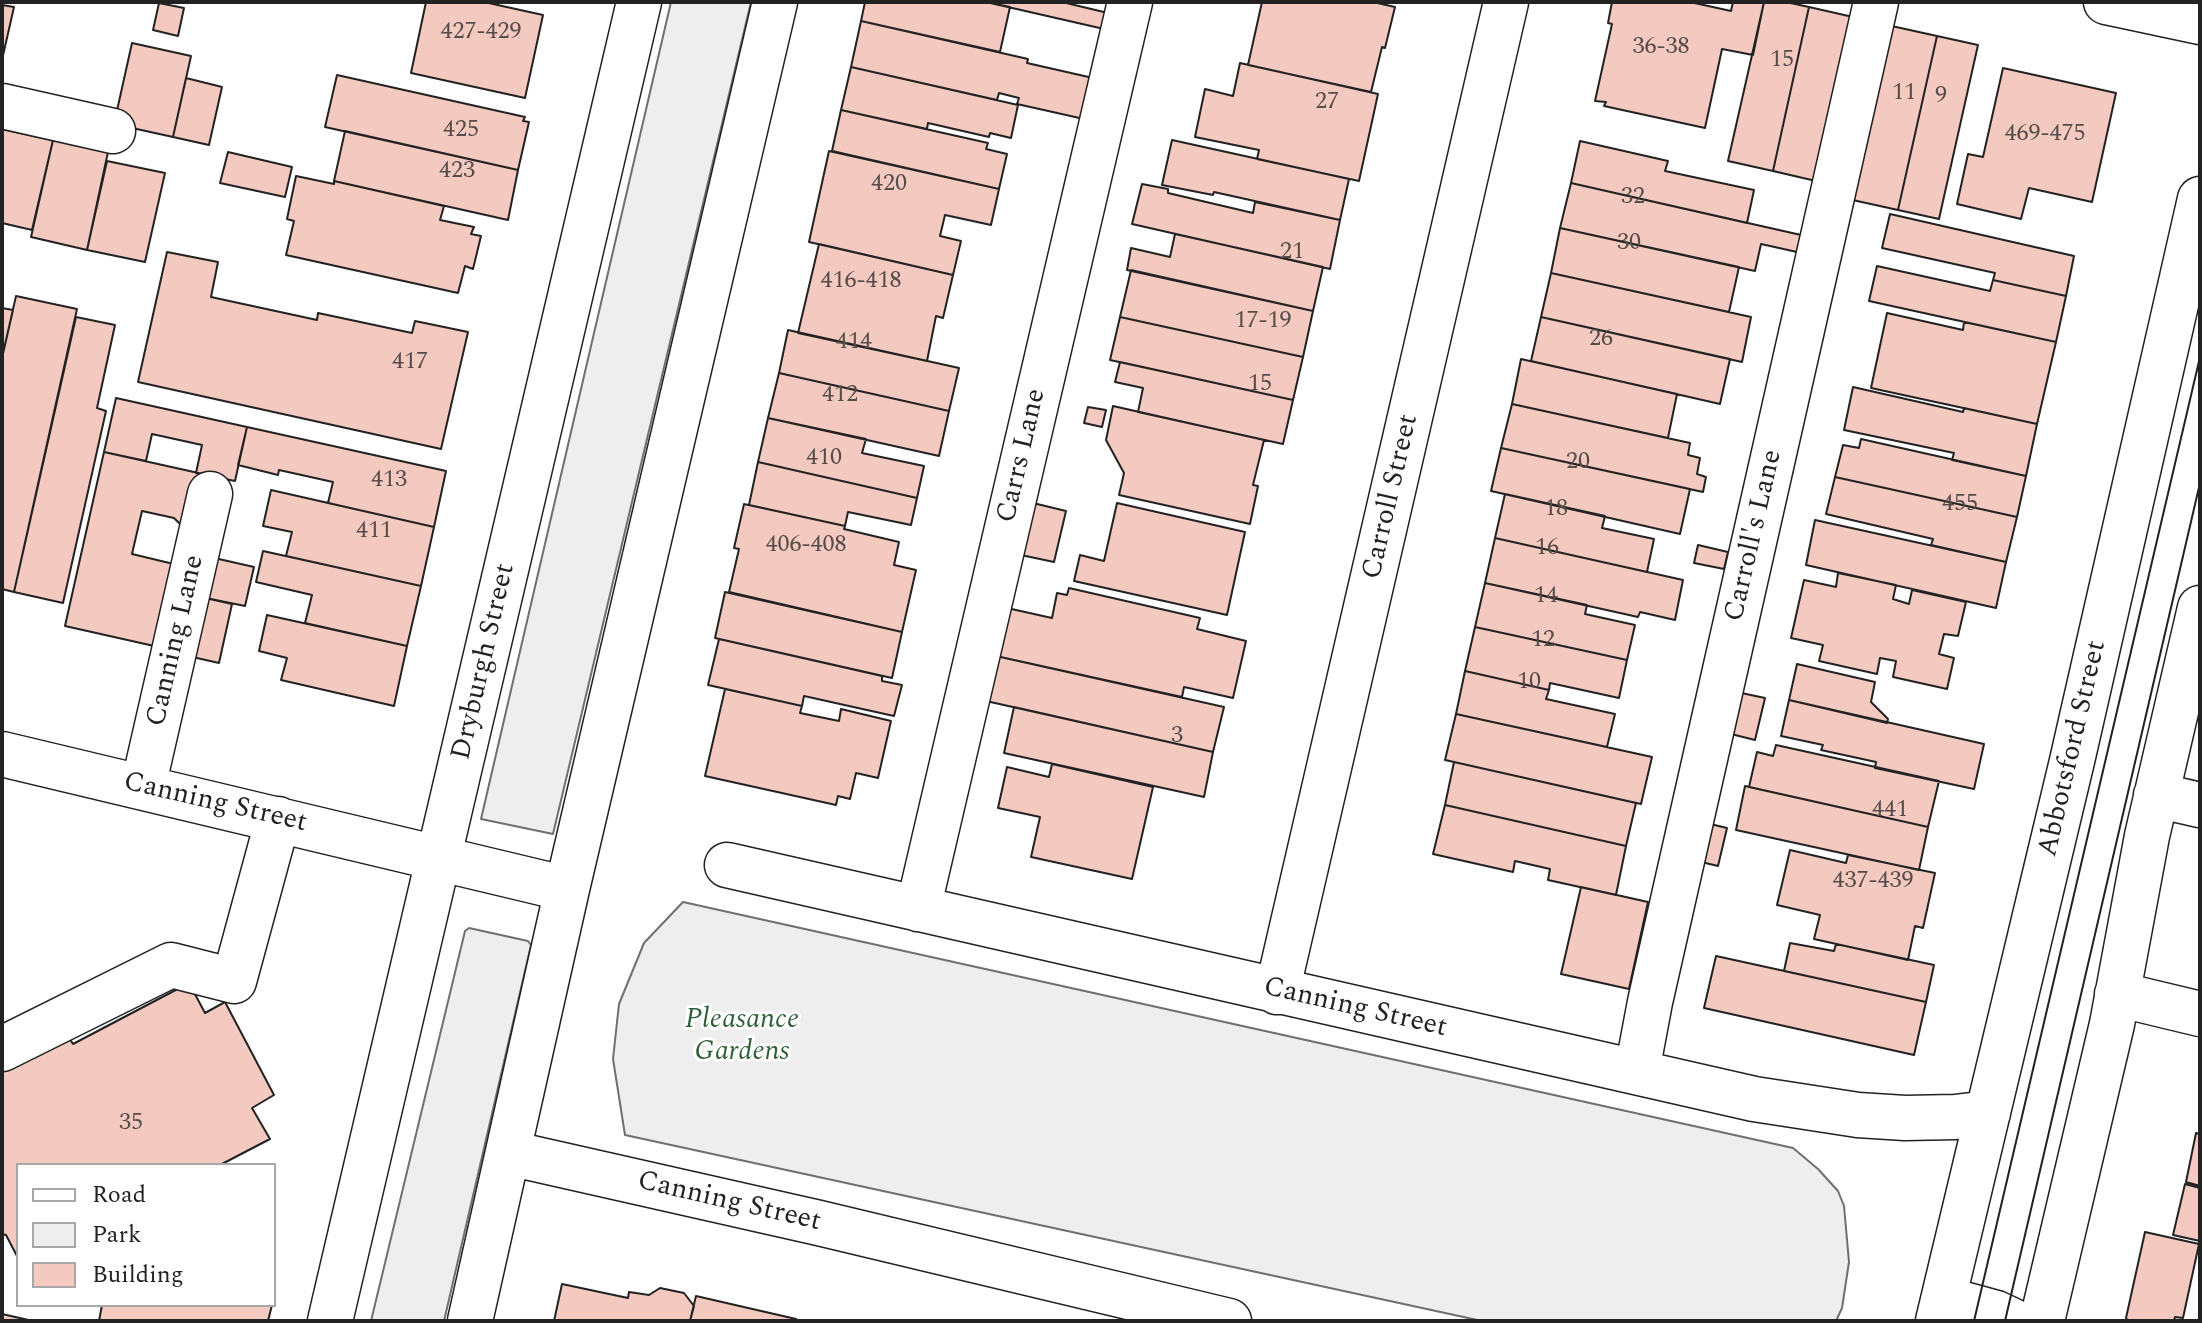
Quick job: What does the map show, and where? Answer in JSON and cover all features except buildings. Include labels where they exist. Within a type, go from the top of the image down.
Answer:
[{"type":"street","name":"Dryburgh Street","points":[[330,1321],[639,2]]},
{"type":"street","points":[[470,1321],[567,889],[775,2]]},
{"type":"street","name":"Carrs Lane","points":[[918,909],[1130,2]]},
{"type":"street","name":"Carroll Street","points":[[1277,992],[1506,2]]},
{"type":"street","name":"Carroll's Lane","points":[[1637,1071],[1653,987],[1876,2]]},
{"type":"street","points":[[2106,2],[2200,22]]},
{"type":"street","points":[[2,106],[113,131]]},
{"type":"street","name":"Abbotsford Street","points":[[2013,1321],[1996,1313],[1942,1310],[2076,746],[2200,199]]},
{"type":"street","name":"Canning Lane","points":[[143,787],[210,494]]},
{"type":"street","points":[[2042,1321],[2080,1166],[2156,795],[2200,608]]},
{"type":"street","name":"Canning Street","points":[[2,754],[567,889]]},
{"type":"street","points":[[2156,795],[2200,805]]},
{"type":"street","points":[[2,1049],[171,965],[234,981],[278,819]]},
{"type":"street","name":"Canning Street","points":[[727,865],[1754,1099],[1858,1115],[1929,1118],[1988,1113]]},
{"type":"street","points":[[2117,994],[2200,1014]]},
{"type":"street","name":"Canning Street","points":[[509,1153],[1229,1321]]},
{"type":"green space","points":[[671,2],[751,2],[553,834],[481,819]]},
{"type":"green space","name":"Pleasance Gardens","points":[[683,902],[1793,1148],[1838,1191],[1844,1206],[1849,1262],[1842,1308],[1836,1321],[1482,1321],[625,1135],[613,1059],[619,1004],[644,943]]},
{"type":"green space","points":[[469,928],[528,941],[531,945],[444,1321],[371,1321],[465,931]]},
{"type":"tram line","points":[[1974,1321],[2200,357]]},
{"type":"tram line","points":[[2005,1321],[2200,483]]}]
